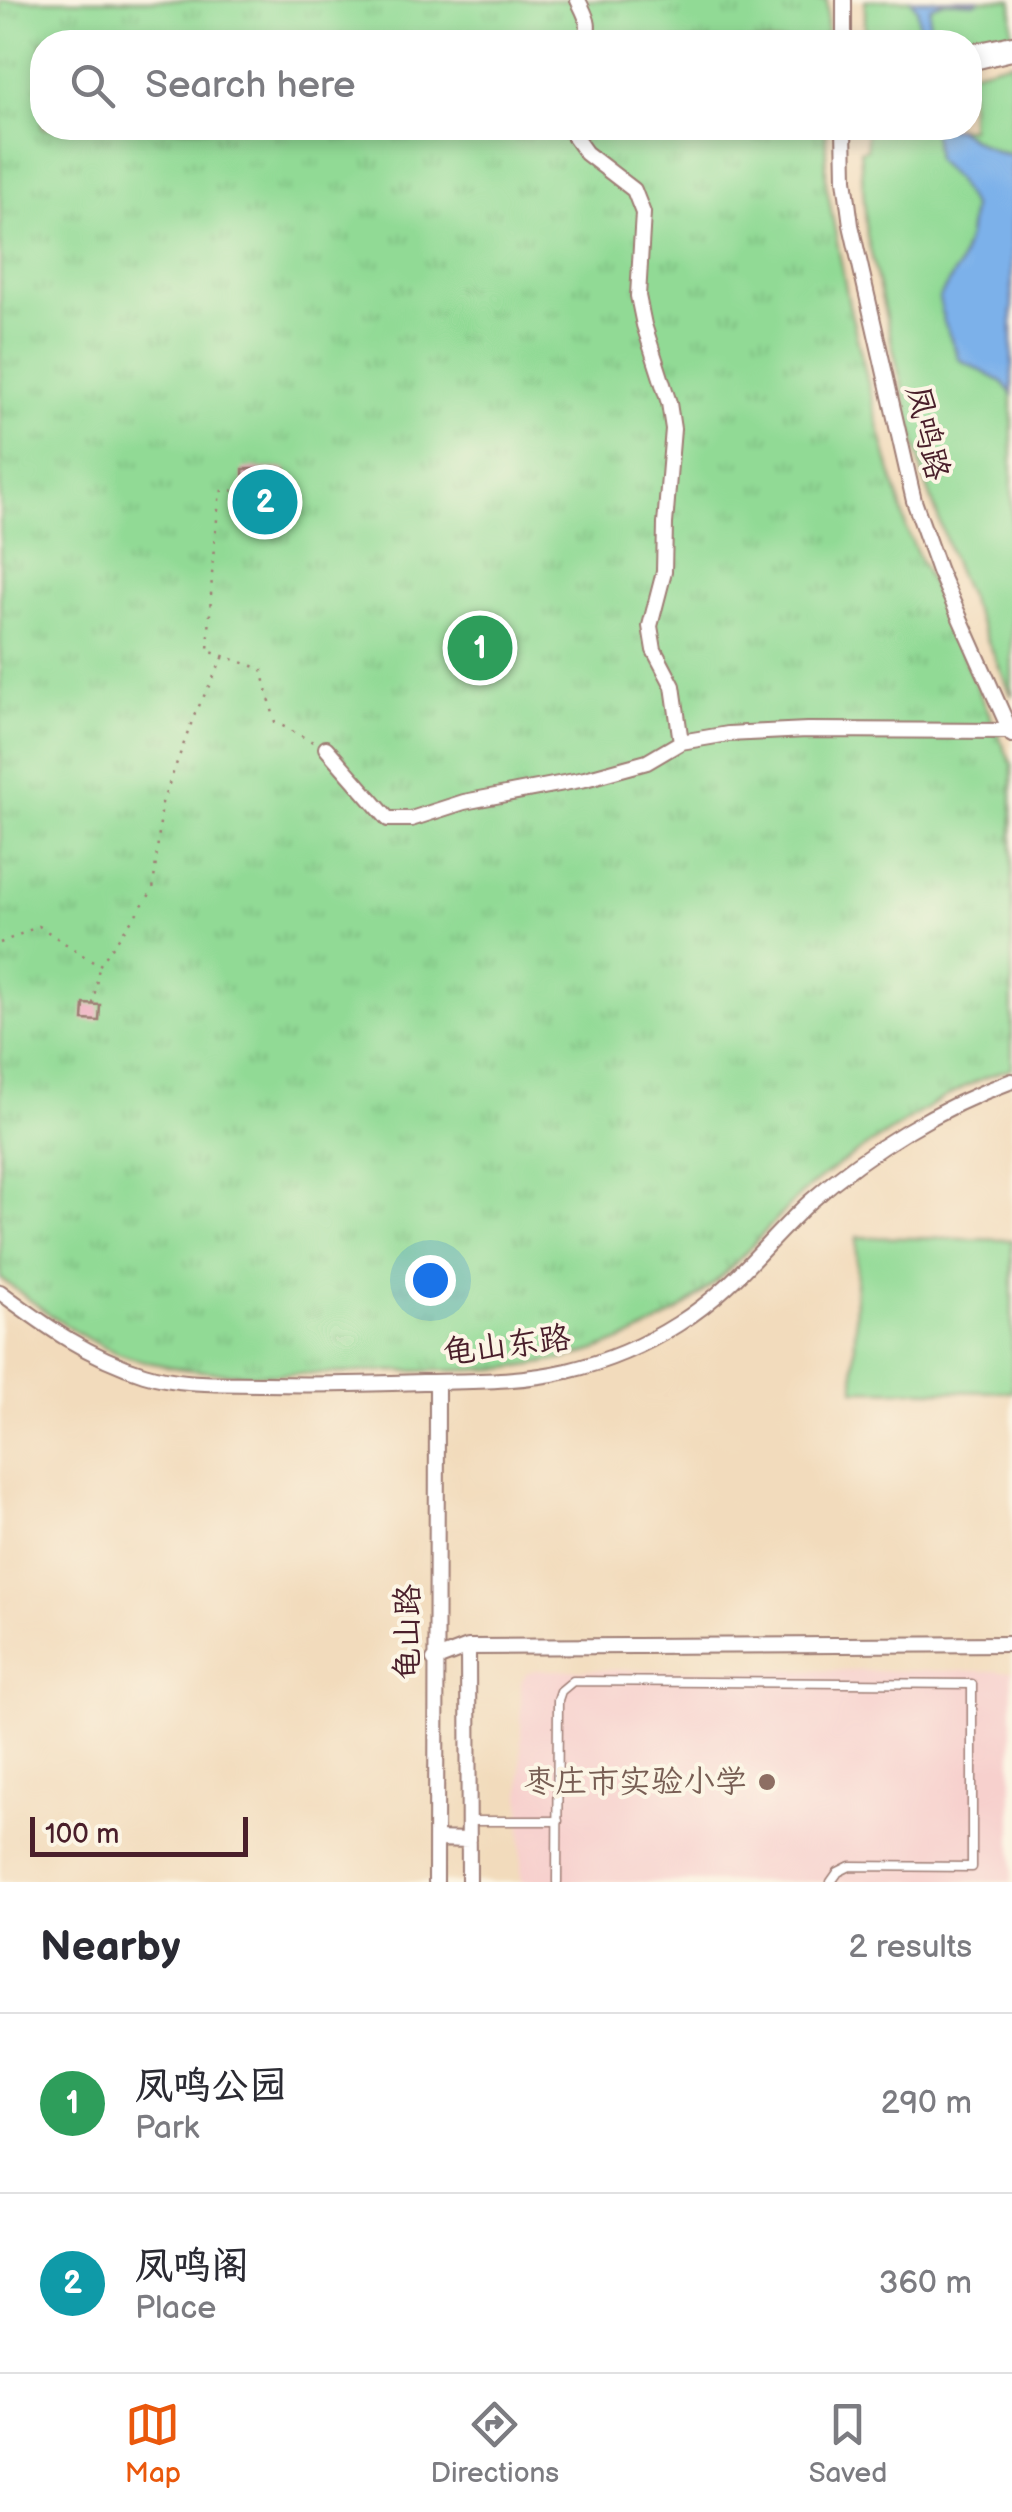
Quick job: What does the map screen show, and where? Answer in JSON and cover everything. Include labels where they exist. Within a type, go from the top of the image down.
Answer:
[{"type":"street","points":[[578,0],[588,30]]},
{"type":"street","points":[[844,0],[844,30]]},
{"type":"street","points":[[982,49],[1012,42]]},
{"type":"street","points":[[982,60],[1012,53]]},
{"type":"street","points":[[577,140],[586,153],[634,190],[642,213],[638,296],[674,429],[664,572],[650,626],[654,650],[674,686],[681,742]]},
{"type":"street","name":"凤鸣路","points":[[844,140],[850,224],[914,501],[939,572],[1010,728]]},
{"type":"street","points":[[326,748],[388,819],[411,820],[464,802],[585,779],[647,762],[681,742],[728,734],[1010,728]]},
{"type":"street","name":"龟山东路","points":[[0,1292],[62,1338],[91,1354],[147,1375],[180,1382],[437,1382],[526,1378],[567,1371],[614,1356],[677,1324],[729,1287],[811,1202],[845,1175],[924,1122],[1012,1082]]},
{"type":"street","name":"龟山路","points":[[436,1882],[437,1382]]},
{"type":"street","points":[[434,1660],[468,1647],[1012,1644]]},
{"type":"street","name":"龟山路","points":[[468,1647],[469,1882]]},
{"type":"street","points":[[436,1839],[469,1840]]},
{"type":"lane","points":[[558,1882],[558,1700],[561,1691],[573,1681],[972,1684],[972,1868],[850,1866],[838,1872],[831,1882]]},
{"type":"lane","points":[[469,1821],[558,1821]]},
{"type":"path","points":[[244,490],[220,491],[208,651],[262,669],[275,722],[326,748]]},
{"type":"path","points":[[94,1004],[99,966],[153,890],[162,803],[194,716],[224,656]]},
{"type":"path","points":[[0,944],[40,926],[99,966]]},
{"type":"shaded area","name":"枣庄市实验小学","points":[[1012,1671],[1012,1882],[521,1882],[521,1682],[526,1673]]},
{"type":"green space","points":[[0,0],[827,0],[827,30],[30,30],[30,140],[826,140],[826,183],[849,305],[907,530],[1012,765],[1012,1068],[946,1097],[837,1166],[793,1202],[711,1286],[678,1311],[614,1344],[544,1363],[473,1370],[298,1374],[230,1373],[162,1365],[95,1343],[0,1278]]},
{"type":"green space","points":[[865,0],[1012,0],[1012,33],[982,40],[982,30],[865,30]]},
{"type":"green space","points":[[1012,61],[1012,155],[975,140],[982,140],[982,69]]},
{"type":"green space","points":[[867,140],[934,140],[936,160],[957,181],[972,207],[959,266],[939,299],[959,359],[1002,382],[1012,394],[1012,696],[956,569],[922,472],[867,236],[860,151],[867,149]]},
{"type":"green space","points":[[857,1237],[1012,1240],[1012,1392],[854,1390]]},
{"type":"water","points":[[911,0],[980,0],[945,1],[930,7],[930,30],[920,30],[917,8]]},
{"type":"water","points":[[934,140],[973,140],[1012,155],[1012,394],[1002,382],[959,359],[944,322],[939,298],[959,266],[972,207],[957,181],[936,160]]},
{"type":"building","points":[[243,469],[286,469],[286,513],[244,513]]},
{"type":"building","points":[[84,1004],[100,1005],[99,1021],[83,1020]]},
{"type":"place","name":"凤鸣阁","points":[[265,502]]},
{"type":"place","name":"凤鸣公园","points":[[480,648]]},
{"type":"place","name":"枣庄市实验小学","points":[[767,1782]]}]
